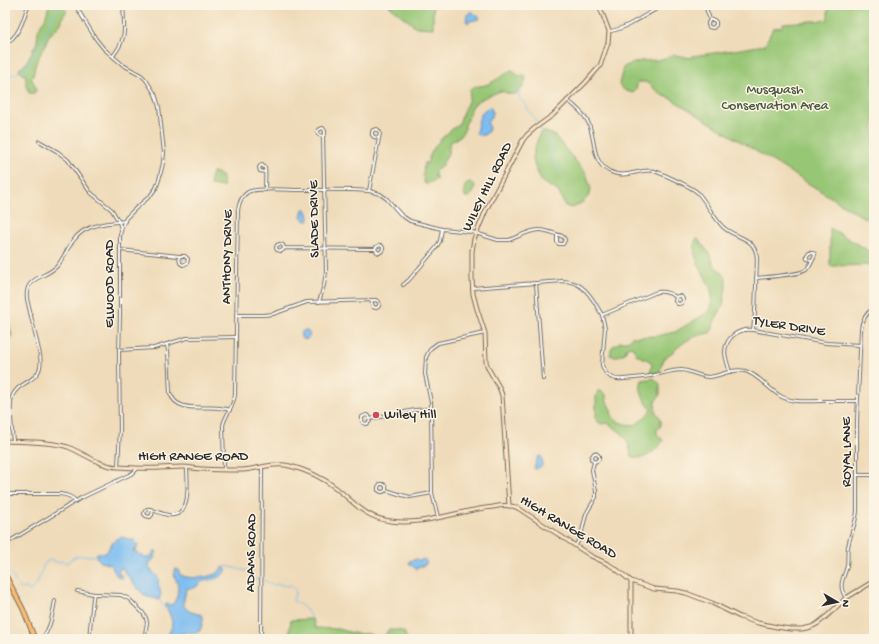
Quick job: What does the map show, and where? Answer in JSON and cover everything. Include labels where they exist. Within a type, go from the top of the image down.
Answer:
[{"type":"main road","points":[[5,574],[23,609],[35,639]]},
{"type":"street","points":[[5,43],[12,40],[16,35],[28,5]]},
{"type":"street","name":"ELWOOD ROAD","points":[[75,5],[104,49],[126,67],[143,77],[151,87],[159,107],[164,146],[163,163],[156,188],[150,196],[132,212],[125,221],[121,230],[119,350],[120,430],[118,467]]},
{"type":"street","points":[[113,56],[124,34],[125,26],[123,5]]},
{"type":"street","points":[[599,5],[609,31],[618,30],[663,5]]},
{"type":"street","points":[[705,5],[710,20],[708,25],[709,27],[713,28],[716,25],[716,22],[710,20]]},
{"type":"street","name":"WILEY HILL ROAD","points":[[508,506],[502,396],[486,362],[485,333],[475,303],[472,288],[473,243],[487,208],[523,140],[534,129],[553,115],[600,66],[608,42],[609,31]]},
{"type":"street","points":[[567,100],[574,105],[588,122],[597,158],[603,167],[612,173],[618,174],[634,174],[649,171],[655,172],[695,190],[722,226],[745,239],[753,246],[756,254],[755,317],[753,330]]},
{"type":"street","points":[[369,191],[380,133],[377,129],[373,130],[373,136],[379,138]]},
{"type":"street","name":"SLADE DRIVE","points":[[319,302],[325,277],[323,136]]},
{"type":"street","points":[[39,142],[58,152],[68,160],[90,192],[112,210],[119,222],[121,230]]},
{"type":"street","points":[[265,190],[266,172]]},
{"type":"street","name":"ANTHONY DRIVE","points":[[224,470],[224,420],[234,403],[235,396],[238,206],[242,198],[248,192],[255,190],[369,191],[380,194],[387,199],[406,219],[442,229],[477,232],[502,241],[537,230],[542,230],[557,235],[564,238],[565,240],[563,244],[559,244],[557,242],[557,235]]},
{"type":"street","points":[[13,441],[11,407],[12,397],[17,390],[37,374],[41,364],[26,292],[30,284],[56,268],[74,240],[83,231],[98,224],[125,221]]},
{"type":"street","points":[[403,284],[410,280],[436,248],[440,241],[442,229]]},
{"type":"street","points":[[284,248],[375,249]]},
{"type":"street","points":[[120,250],[184,256],[188,261],[183,264],[180,263],[179,256]]},
{"type":"street","points":[[756,278],[802,272],[809,267],[815,256],[813,252],[810,251],[806,256],[812,260]]},
{"type":"street","points":[[472,288],[568,281],[578,284],[585,289],[602,315],[605,328],[602,365],[606,373],[612,378],[619,380],[629,379],[676,371],[687,371],[708,377],[740,370],[748,372],[776,393],[790,400],[857,401]]},
{"type":"street","points":[[536,283],[543,379]]},
{"type":"street","points":[[602,315],[657,292],[666,292],[676,297],[682,297],[682,303],[679,304],[676,302],[676,297]]},
{"type":"street","points":[[236,315],[273,314],[302,303],[319,302],[371,300],[378,301],[380,303],[379,307],[373,307],[371,300]]},
{"type":"street","name":"ROYAL LANE","points":[[846,598],[843,593],[841,583],[846,566],[848,546],[857,516],[857,401],[860,329],[862,321],[874,308]]},
{"type":"street","name":"TYLER DRIVE","points":[[730,372],[726,354],[728,341],[734,334],[746,329],[826,343],[860,345]]},
{"type":"street","points":[[438,517],[432,493],[431,397],[425,372],[426,357],[429,349],[438,343],[485,333]]},
{"type":"street","points":[[119,350],[150,348],[167,345],[187,338],[236,337]]},
{"type":"street","points":[[167,345],[170,393],[174,400],[178,404],[184,406],[219,407],[230,410]]},
{"type":"street","points":[[370,419],[431,409]]},
{"type":"street","points":[[366,415],[369,416],[370,419],[370,422],[367,424],[363,423],[362,420],[366,415]]},
{"type":"street","name":"HIGH RANGE ROAD","points":[[5,441],[37,442],[61,445],[106,464],[118,467],[187,467],[202,469],[249,470],[262,467],[286,465],[315,474],[336,488],[361,510],[382,520],[395,522],[415,522],[482,508],[508,506],[521,509],[591,556],[616,569],[631,581],[654,589],[686,593],[712,603],[740,617],[783,629],[802,629],[817,624],[846,598],[874,581]]},
{"type":"street","points":[[576,545],[581,536],[586,514],[596,497],[592,468],[594,462],[599,460],[599,456],[597,454],[591,456],[591,459],[594,462]]},
{"type":"street","points":[[153,510],[150,517],[147,517],[144,514],[145,510],[147,509],[153,510],[170,515],[178,513],[184,507],[187,500],[187,467]]},
{"type":"street","name":"ADAMS ROAD","points":[[262,467],[262,639]]},
{"type":"street","points":[[5,544],[88,494],[131,474],[138,468]]},
{"type":"street","points":[[857,475],[874,475]]},
{"type":"street","points":[[386,490],[386,486],[384,484],[380,484],[378,487],[378,491],[381,492],[386,490],[410,497],[432,493]]},
{"type":"street","points":[[5,494],[60,494],[67,495],[76,501]]},
{"type":"street","points":[[631,581],[631,639]]},
{"type":"street","points":[[77,591],[94,594],[117,595],[129,599],[146,618],[147,623],[144,639]]},
{"type":"street","points":[[89,639],[94,594]]},
{"type":"street","points":[[42,639],[51,623],[55,601]]},
{"type":"green space","points":[[49,5],[62,5],[67,11],[59,26],[48,37],[46,44],[36,62],[33,76],[31,78],[35,85],[36,91],[34,93],[29,93],[25,75],[19,71],[20,68],[25,65],[37,42],[38,31],[45,19]]},
{"type":"green space","points":[[388,5],[433,5],[433,28],[416,27]]},
{"type":"green space","name":"Musquash Conservation Area","points":[[828,5],[874,5],[874,224],[670,98],[662,95],[646,82],[638,82],[633,93],[624,90],[619,84],[623,68],[641,61],[658,60],[675,55],[691,58],[693,56],[765,45],[773,28],[782,27],[783,23],[828,20]]},
{"type":"green space","points":[[511,70],[518,76],[526,76],[521,90],[512,94],[501,91],[485,97],[474,104],[470,111],[465,129],[460,136],[451,142],[449,145],[449,152],[441,167],[435,171],[435,176],[437,179],[425,184],[423,173],[425,162],[427,164],[432,151],[439,141],[459,124],[469,99],[470,89],[488,84]]},
{"type":"green space","points":[[541,132],[554,135],[586,173],[591,190],[588,197],[583,202],[572,208],[565,206],[558,191],[542,182],[535,167],[533,159],[534,151]]},
{"type":"green space","points":[[212,172],[222,176],[223,187],[210,185]]},
{"type":"green space","points":[[470,182],[475,185],[474,192],[470,196],[465,197],[464,188]]},
{"type":"green space","points":[[830,228],[874,254],[874,265],[830,266]]},
{"type":"green space","points":[[697,238],[709,253],[715,267],[721,271],[726,278],[723,306],[710,333],[700,335],[682,344],[666,357],[662,363],[660,371],[657,373],[650,373],[652,365],[650,361],[637,355],[632,346],[627,347],[625,353],[615,357],[610,355],[612,347],[620,342],[630,340],[631,337],[657,336],[675,332],[711,309],[712,295],[695,255],[694,249]]},
{"type":"green space","points":[[5,318],[8,320],[12,335],[5,347]]},
{"type":"green space","points":[[654,378],[660,384],[660,395],[655,402],[656,413],[661,421],[661,426],[657,430],[657,435],[663,440],[649,455],[636,458],[631,456],[628,444],[621,433],[608,423],[601,424],[596,420],[596,396],[598,391],[601,391],[606,395],[612,415],[615,419],[628,425],[637,424],[649,413],[651,409],[642,395],[642,380]]},
{"type":"green space","points":[[312,619],[315,628],[337,629],[357,634],[369,634],[380,639],[288,639],[291,620]]},
{"type":"green space","points":[[388,630],[399,630],[404,632],[407,639],[380,639],[384,637]]},
{"type":"water","points":[[471,11],[480,19],[470,21],[468,23],[466,20],[467,15]]},
{"type":"water","points":[[490,107],[493,114],[487,122],[489,127],[488,130],[484,135],[479,135],[476,132],[481,114]]},
{"type":"water","points":[[303,209],[306,209],[307,211],[309,218],[308,221],[304,220],[301,216]]},
{"type":"water","points":[[305,330],[310,335],[305,340],[300,335]]},
{"type":"water","points":[[541,456],[542,466],[536,469],[534,468],[538,457]]},
{"type":"water","points":[[121,537],[128,540],[134,540],[138,544],[136,550],[133,551],[147,558],[152,556],[154,551],[157,552],[153,560],[150,562],[149,568],[159,579],[158,585],[161,593],[159,600],[144,595],[122,568],[120,568],[118,574],[122,575],[123,578],[120,578],[116,575],[111,565],[101,562],[96,557],[97,553],[106,553],[112,543]]},
{"type":"water","points":[[417,559],[419,561],[423,559],[425,560],[426,564],[416,569],[409,563],[409,561]]},
{"type":"water","points":[[223,567],[227,570],[221,576],[204,580],[195,588],[187,588],[186,590],[183,604],[189,611],[202,615],[203,617],[200,631],[194,633],[188,632],[179,635],[175,639],[170,639],[168,635],[172,626],[165,606],[166,604],[172,605],[178,593],[177,582],[174,574],[175,569],[178,570],[184,577],[198,578],[216,574]]},
{"type":"waterway","points":[[5,77],[26,69],[43,40],[54,13],[59,5]]},
{"type":"waterway","points":[[514,88],[519,93],[520,100],[522,100],[538,124]]},
{"type":"waterway","points":[[540,127],[544,134],[548,137],[556,166],[562,175]]},
{"type":"waterway","points":[[11,574],[20,589],[27,588],[29,591],[37,584],[43,566],[47,561],[52,560],[58,563],[61,561],[68,563],[77,556],[95,556]]},
{"type":"waterway","points":[[225,568],[226,566],[251,572],[250,576],[255,579],[259,579]]},
{"type":"waterway","points":[[200,582],[214,580],[222,576],[222,574]]},
{"type":"waterway","points":[[263,580],[273,585],[290,585],[293,587],[296,591],[293,601],[304,608],[312,619]]},
{"type":"waterway","points":[[160,599],[165,608]]},
{"type":"place","name":"Wiley Hill","points":[[376,415]]}]
